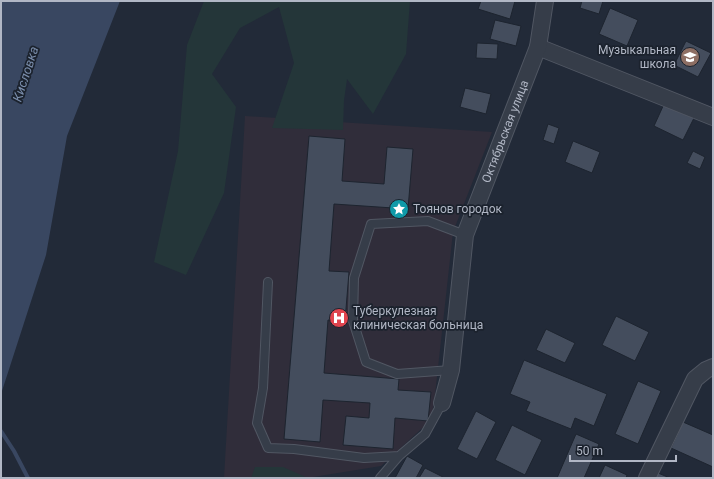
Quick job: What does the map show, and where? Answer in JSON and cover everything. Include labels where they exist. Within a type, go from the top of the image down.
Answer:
[{"type":"street","name":"Октябрьская улица","points":[[442,404],[451,370],[465,235],[538,47],[545,1]]},
{"type":"street","points":[[538,47],[713,117]]},
{"type":"street","points":[[647,478],[695,379],[700,374],[713,367]]},
{"type":"lane","points":[[451,370],[396,374],[366,362],[353,321],[354,278],[371,224],[428,221],[465,235]]},
{"type":"lane","points":[[268,282],[263,388],[258,423],[268,448],[294,449],[364,458],[399,456]]},
{"type":"lane","points":[[380,478],[399,456],[425,434],[442,404]]},
{"type":"shaded area","points":[[204,1],[410,1],[406,54],[373,114],[347,79],[344,100],[343,130],[272,128],[294,63],[279,7],[240,28],[212,74],[236,107],[224,193],[186,275],[154,262],[178,151],[187,45]]},
{"type":"shaded area","name":"Туберкулезная клиническая больница","points":[[245,116],[492,132],[453,232],[434,404],[430,421],[381,466],[307,478],[224,478]]},
{"type":"shaded area","points":[[255,467],[283,467],[308,478],[251,478]]},
{"type":"water","name":"Кисловка","points":[[1,1],[120,1],[67,136],[46,255],[1,394]]},
{"type":"building","points":[[481,1],[515,1],[510,19],[478,9]]},
{"type":"building","points":[[582,1],[603,1],[599,14],[580,8]]},
{"type":"building","points":[[610,8],[638,20],[627,46],[599,34]]},
{"type":"building","points":[[495,20],[521,26],[516,46],[490,39]]},
{"type":"building","points":[[686,41],[711,53],[698,77],[674,65]]},
{"type":"building","points":[[477,43],[498,44],[497,59],[476,58]]},
{"type":"building","points":[[465,88],[491,94],[486,114],[460,107]]},
{"type":"building","points":[[664,104],[694,118],[683,140],[654,126]]},
{"type":"building","points":[[548,124],[559,128],[554,144],[543,140]]},
{"type":"building","points":[[309,136],[345,139],[342,181],[384,184],[387,147],[413,149],[408,209],[334,204],[329,271],[349,272],[345,321],[328,320],[324,373],[399,379],[398,390],[431,392],[428,421],[395,418],[393,449],[343,445],[346,416],[369,418],[370,403],[323,400],[320,442],[284,439]]},
{"type":"building","points":[[573,141],[600,152],[592,173],[565,162]]},
{"type":"building","points":[[693,151],[705,157],[700,169],[687,163]]},
{"type":"building","points":[[616,316],[649,332],[635,361],[602,345]]},
{"type":"building","points":[[546,329],[575,343],[565,363],[536,350]]},
{"type":"building","points":[[524,360],[607,394],[594,426],[575,418],[571,429],[526,411],[530,402],[510,394]]},
{"type":"building","points":[[638,381],[661,391],[638,444],[615,434]]},
{"type":"building","points":[[476,411],[496,422],[477,459],[457,449]]},
{"type":"building","points":[[683,422],[713,435],[713,467],[671,448]]},
{"type":"building","points":[[512,425],[542,440],[525,475],[495,460]]},
{"type":"building","points":[[576,434],[599,444],[584,478],[557,478]]},
{"type":"building","points":[[407,456],[423,465],[416,478],[395,478]]},
{"type":"building","points":[[605,465],[627,475],[626,478],[599,478]]},
{"type":"building","points":[[425,468],[443,477],[443,478],[419,478]]},
{"type":"building","points":[[658,473],[670,478],[655,478]]},
{"type":"waterway","points":[[1,431],[14,451],[28,478]]},
{"type":"place","name":"Музыкальная школа","points":[[690,57]]},
{"type":"place","name":"Тоянов городок","points":[[399,209]]},
{"type":"place","name":"Туберкулезная клиническая больница","points":[[339,318]]}]
